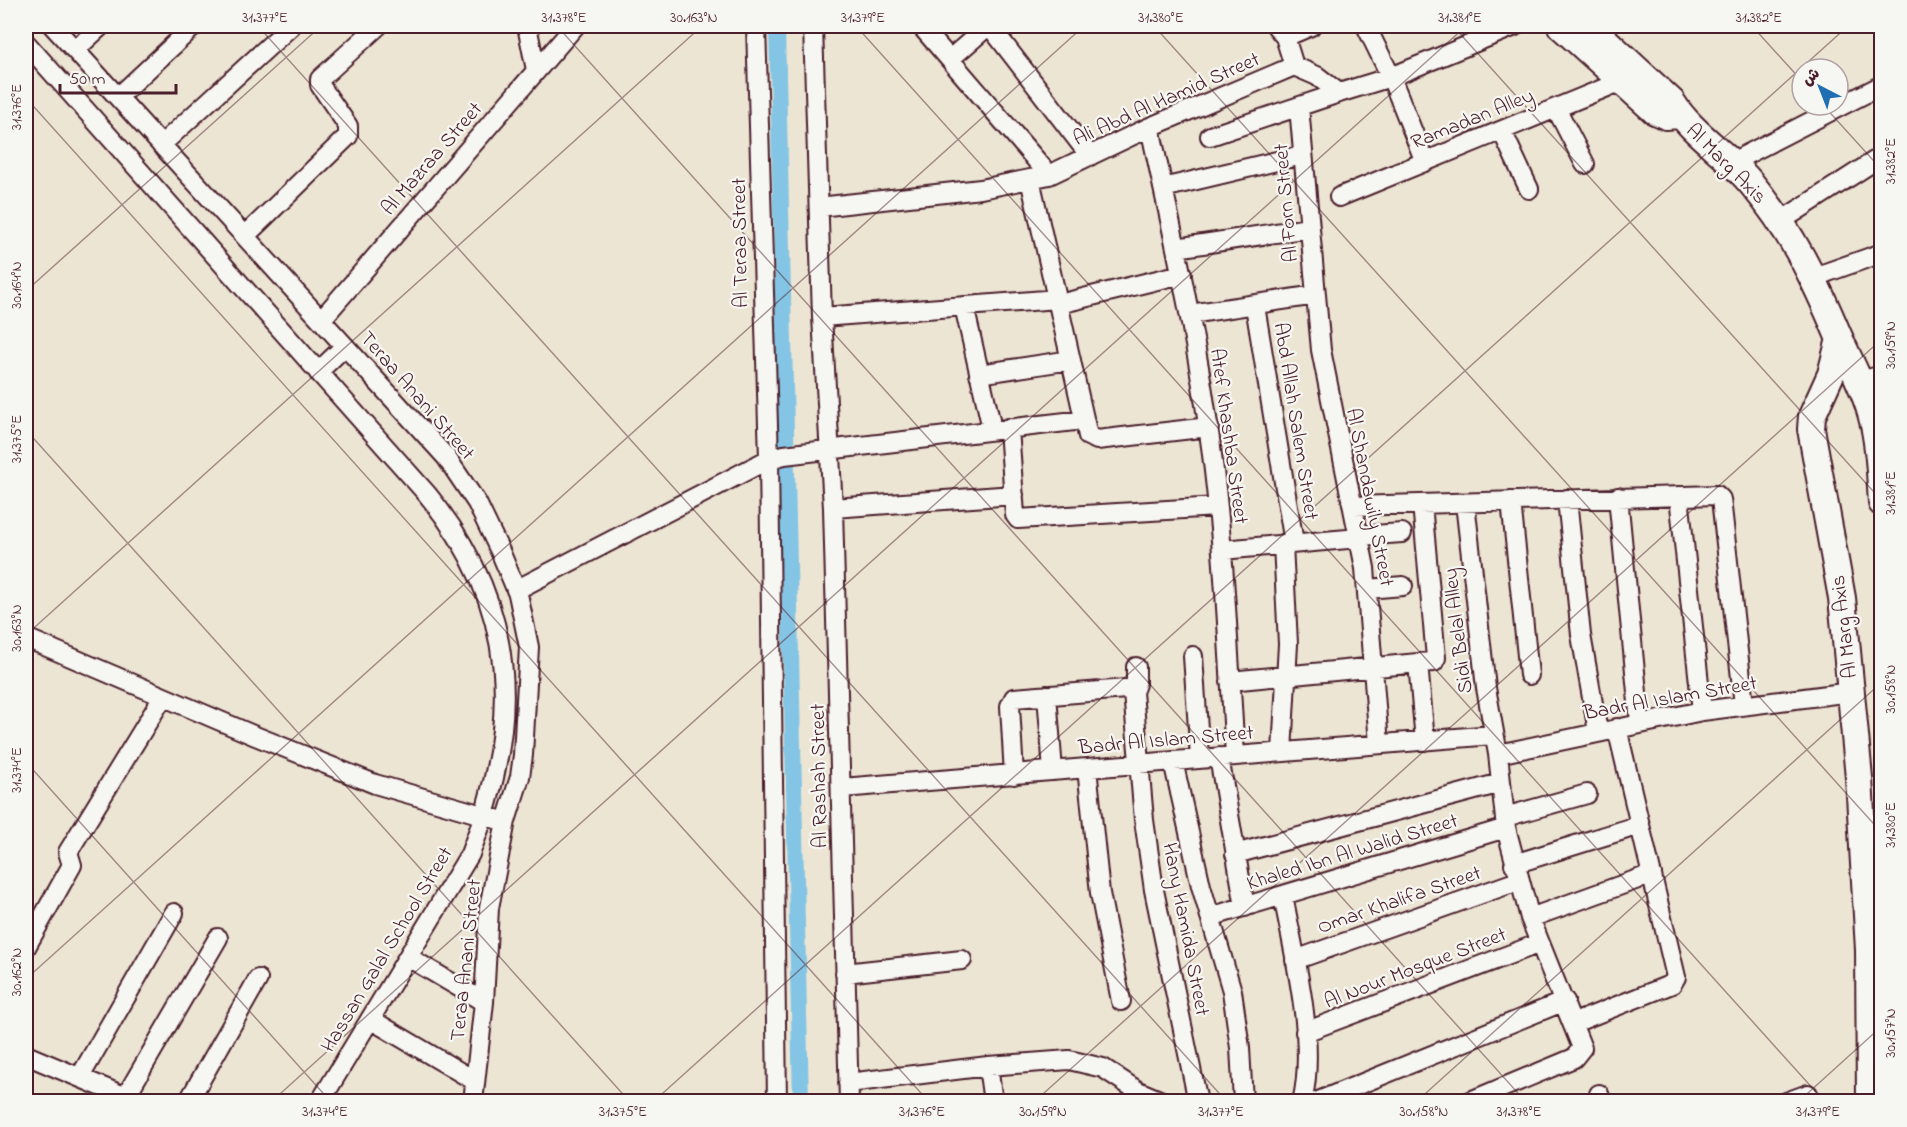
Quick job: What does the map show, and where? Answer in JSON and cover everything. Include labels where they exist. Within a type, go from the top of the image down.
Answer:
[{"type":"main road","name":"Al Marg Axis","points":[[1561,26],[1660,114],[1679,115]]},
{"type":"main road","name":"Al Marg Axis","points":[[1590,26],[1672,102],[1679,115],[1732,162],[1781,221],[1814,277],[1840,339],[1871,378],[1874,424],[1879,445],[1881,503]]},
{"type":"main road","name":"Al Marg Axis","points":[[1840,339],[1831,374],[1812,416],[1812,429],[1842,598],[1851,692],[1866,885],[1870,1101]]},
{"type":"street","name":"Teraa Anani Street","points":[[53,26],[446,457],[462,478],[491,532],[516,590],[525,619],[529,647],[528,690],[520,777],[506,821],[489,908],[484,1002],[473,1101]]},
{"type":"street","points":[[75,50],[101,26]]},
{"type":"street","points":[[118,97],[194,26]]},
{"type":"street","points":[[161,145],[291,26]]},
{"type":"street","points":[[245,236],[348,136],[348,126],[320,85],[320,79],[378,26]]},
{"type":"street","points":[[527,26],[536,70]]},
{"type":"street","name":"Al Mazraa Street","points":[[321,320],[575,26]]},
{"type":"street","name":"Al Teraa Street","points":[[756,26],[777,457]]},
{"type":"street","points":[[813,26],[822,317],[831,449]]},
{"type":"street","points":[[921,26],[1049,175]]},
{"type":"street","points":[[950,59],[989,26],[1090,156]]},
{"type":"street","points":[[1293,66],[1280,31],[1311,26]]},
{"type":"street","points":[[1366,26],[1391,77],[1425,162]]},
{"type":"street","points":[[1210,136],[1391,77],[1515,26]]},
{"type":"street","points":[[26,43],[449,521],[483,582],[499,639],[505,685],[504,720],[485,817]]},
{"type":"street","name":"Ali Abd Al Hamid Street","points":[[819,207],[981,189],[1049,175],[1150,127],[1293,66],[1312,72],[1339,93]]},
{"type":"street","name":"Ramadan Alley","points":[[1339,197],[1622,81]]},
{"type":"street","points":[[1732,162],[1881,85]]},
{"type":"street","name":"Al Forn Street","points":[[1299,107],[1316,295]]},
{"type":"street","points":[[1556,108],[1586,164]]},
{"type":"street","name":"Atef Khashba Street","points":[[1150,127],[1190,314],[1209,427],[1222,550],[1230,681],[1218,757]]},
{"type":"street","points":[[1502,130],[1529,189]]},
{"type":"street","points":[[1163,188],[1302,155]]},
{"type":"street","points":[[1781,221],[1881,156]]},
{"type":"street","points":[[1030,179],[1088,436],[1094,440],[1209,427]]},
{"type":"street","points":[[1176,248],[1309,228]]},
{"type":"street","points":[[1814,277],[1881,253]]},
{"type":"street","points":[[822,317],[964,306],[1058,302],[1182,274]]},
{"type":"street","points":[[1190,314],[1316,295]]},
{"type":"street","name":"Al Shandawily Street","points":[[1316,295],[1325,377],[1354,506],[1367,589],[1379,744]]},
{"type":"street","points":[[964,306],[990,420]]},
{"type":"street","name":"Abd Allah Salem Street","points":[[1255,306],[1289,544],[1288,644],[1282,752]]},
{"type":"street","points":[[318,372],[345,346]]},
{"type":"street","points":[[979,374],[1071,360]]},
{"type":"street","points":[[516,590],[777,457],[1083,420]]},
{"type":"street","points":[[1009,428],[1015,514],[1018,519],[1217,507]]},
{"type":"street","name":"Al Rashah Street","points":[[831,449],[849,1092]]},
{"type":"street","points":[[777,457],[777,1101]]},
{"type":"street","points":[[833,508],[1014,495]]},
{"type":"street","points":[[1679,495],[1702,711]]},
{"type":"street","points":[[1354,506],[1718,495],[1721,499],[1744,705]]},
{"type":"street","points":[[1618,498],[1640,723]]},
{"type":"street","points":[[1567,499],[1581,635],[1598,732]]},
{"type":"street","points":[[1511,501],[1529,675]]},
{"type":"street","name":"Sidi Belal Alley","points":[[1465,503],[1505,823],[1516,873],[1530,918],[1574,1023],[1582,1048],[1574,1058],[1468,1101]]},
{"type":"street","points":[[1230,681],[1434,662],[1436,658],[1422,504]]},
{"type":"street","points":[[1222,550],[1402,532]]},
{"type":"street","points":[[1367,589],[1402,586]]},
{"type":"street","points":[[26,638],[375,784],[485,817],[506,821]]},
{"type":"street","points":[[1193,656],[1218,757],[1245,906]]},
{"type":"street","points":[[1418,663],[1425,741]]},
{"type":"street","name":"Hany Hamida Street","points":[[1136,668],[1136,684],[1133,692],[1154,890],[1198,1101]]},
{"type":"street","points":[[1014,775],[1011,701],[1019,697],[1126,689],[1133,692]]},
{"type":"street","name":"Badr Al Islam Street","points":[[1498,754],[1702,711],[1851,692]]},
{"type":"street","points":[[1047,695],[1053,771]]},
{"type":"street","points":[[26,947],[72,865],[68,852],[163,697]]},
{"type":"street","points":[[1574,1023],[1674,981],[1676,973],[1617,728]]},
{"type":"street","name":"Badr Al Islam Street","points":[[842,788],[1494,735]]},
{"type":"street","points":[[1173,761],[1210,917],[1232,991],[1239,1038],[1243,1101]]},
{"type":"street","points":[[1087,768],[1100,893],[1121,1001]]},
{"type":"street","points":[[1235,854],[1501,783]]},
{"type":"street","name":"Khaled Ibn Al Walid Street","points":[[1210,917],[1505,823],[1587,794]]},
{"type":"street","name":"Hassan Galal School Street","points":[[325,1100],[370,1019],[470,854],[485,817]]},
{"type":"street","name":"Omar Khalifa Street","points":[[1295,960],[1640,825]]},
{"type":"street","points":[[1530,918],[1652,874]]},
{"type":"street","points":[[1283,895],[1305,1032],[1307,1071],[1302,1101]]},
{"type":"street","points":[[80,1077],[174,913]]},
{"type":"street","points":[[26,1054],[132,1099],[218,938]]},
{"type":"street","name":"Al Nour Mosque Street","points":[[1305,1032],[1540,943]]},
{"type":"street","points":[[408,957],[484,1002]]},
{"type":"street","points":[[845,973],[962,960]]},
{"type":"street","points":[[188,1101],[258,979]]},
{"type":"street","points":[[1316,1101],[1565,1001]]},
{"type":"street","points":[[370,1019],[475,1081]]},
{"type":"street","points":[[849,1092],[988,1066],[1052,1061],[1087,1062],[1103,1068],[1138,1091],[1164,1101]]},
{"type":"street","points":[[988,1066],[993,1101]]},
{"type":"street","points":[[1786,1101],[1808,1094]]},
{"type":"waterway","points":[[777,26],[801,1102]]}]
